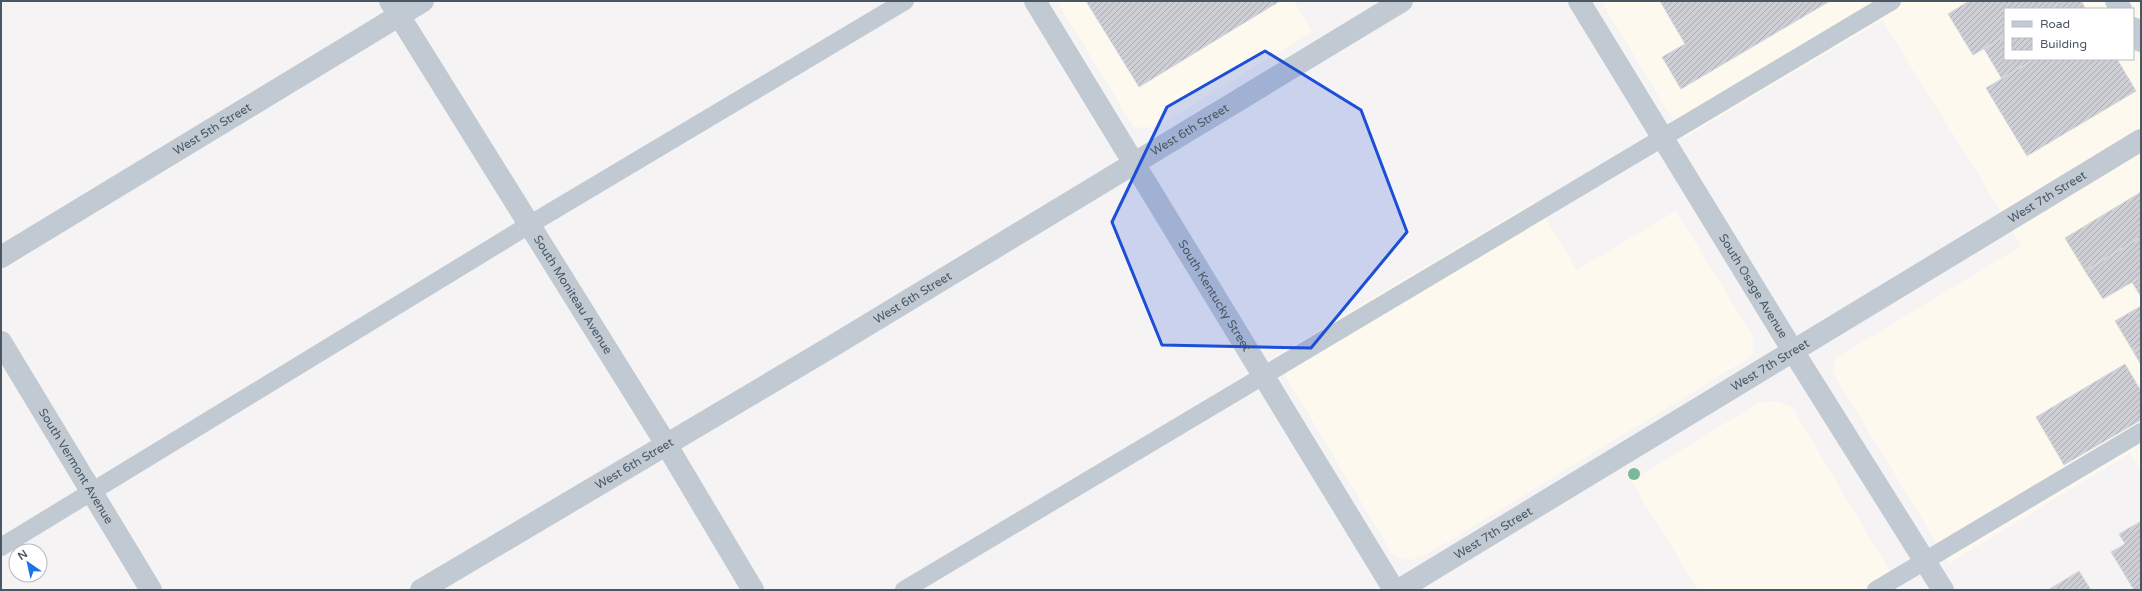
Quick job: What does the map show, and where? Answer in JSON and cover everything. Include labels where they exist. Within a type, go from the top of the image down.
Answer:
[{"type":"main road","points":[[2134,30],[2141,41]]},
{"type":"street","name":"West 5th Street","points":[[1,257],[394,8],[423,1]]},
{"type":"street","name":"South Kentucky Street","points":[[1035,1],[1264,374],[1394,590]]},
{"type":"street","name":"West 6th Street","points":[[421,590],[1402,1]]},
{"type":"street","name":"South Osage Avenue","points":[[1579,1],[1793,351],[1943,590]]},
{"type":"street","name":"South Moniteau Avenue","points":[[394,8],[666,444],[753,590]]},
{"type":"street","name":"West 7th Street","points":[[1399,590],[2141,140]]},
{"type":"street","name":"South Vermont Avenue","points":[[1,342],[151,590]]},
{"type":"lane","points":[[1,547],[529,225],[906,1]]},
{"type":"lane","points":[[904,590],[1264,374],[1663,139],[1892,1]]},
{"type":"lane","points":[[1876,590],[2141,432]]},
{"type":"highlighted area","points":[[1265,51],[1361,110],[1407,232],[1311,348],[1162,345],[1112,222],[1167,107]]},
{"type":"shaded area","points":[[1057,1],[1294,1],[1312,32],[1158,126],[1143,128],[1133,126]]},
{"type":"shaded area","points":[[1601,1],[2141,1],[2141,470],[2130,453],[1949,563],[1833,373],[1836,358],[2021,246],[1882,20],[1684,138]]},
{"type":"shaded area","points":[[1535,201],[1577,270],[1676,211],[1754,338],[1752,356],[1426,555],[1410,560],[1393,555],[1274,357]]},
{"type":"shaded area","points":[[1775,401],[1792,407],[1901,590],[1698,590],[1631,481],[1758,403]]},
{"type":"building","points":[[1086,1],[1280,1],[1139,87]]},
{"type":"building","points":[[1660,1],[1830,1],[1681,89],[1662,57],[1685,44]]},
{"type":"building","points":[[1969,1],[2063,1],[2052,8],[2004,8],[2004,37],[1973,55],[1948,14]]},
{"type":"building","points":[[2063,1],[2081,1],[2085,8],[2052,8]]},
{"type":"building","points":[[2004,37],[2004,60],[2032,60],[2002,79],[1984,49]]},
{"type":"building","points":[[2032,60],[2118,60],[2136,91],[2027,156],[1986,88]]},
{"type":"building","points":[[2141,192],[2141,237],[2085,271],[2065,238]]},
{"type":"building","points":[[2141,237],[2141,277],[2103,299],[2085,271]]},
{"type":"building","points":[[2141,277],[2141,297],[2132,282]]},
{"type":"building","points":[[2141,306],[2141,346],[2133,351],[2115,321]]},
{"type":"building","points":[[2141,346],[2141,365],[2133,351]]},
{"type":"building","points":[[2125,364],[2141,391],[2141,420],[2064,465],[2036,417]]},
{"type":"building","points":[[2141,521],[2141,590],[2134,590],[2111,552],[2125,544],[2119,534]]},
{"type":"building","points":[[2079,571],[2091,590],[2048,590]]}]
